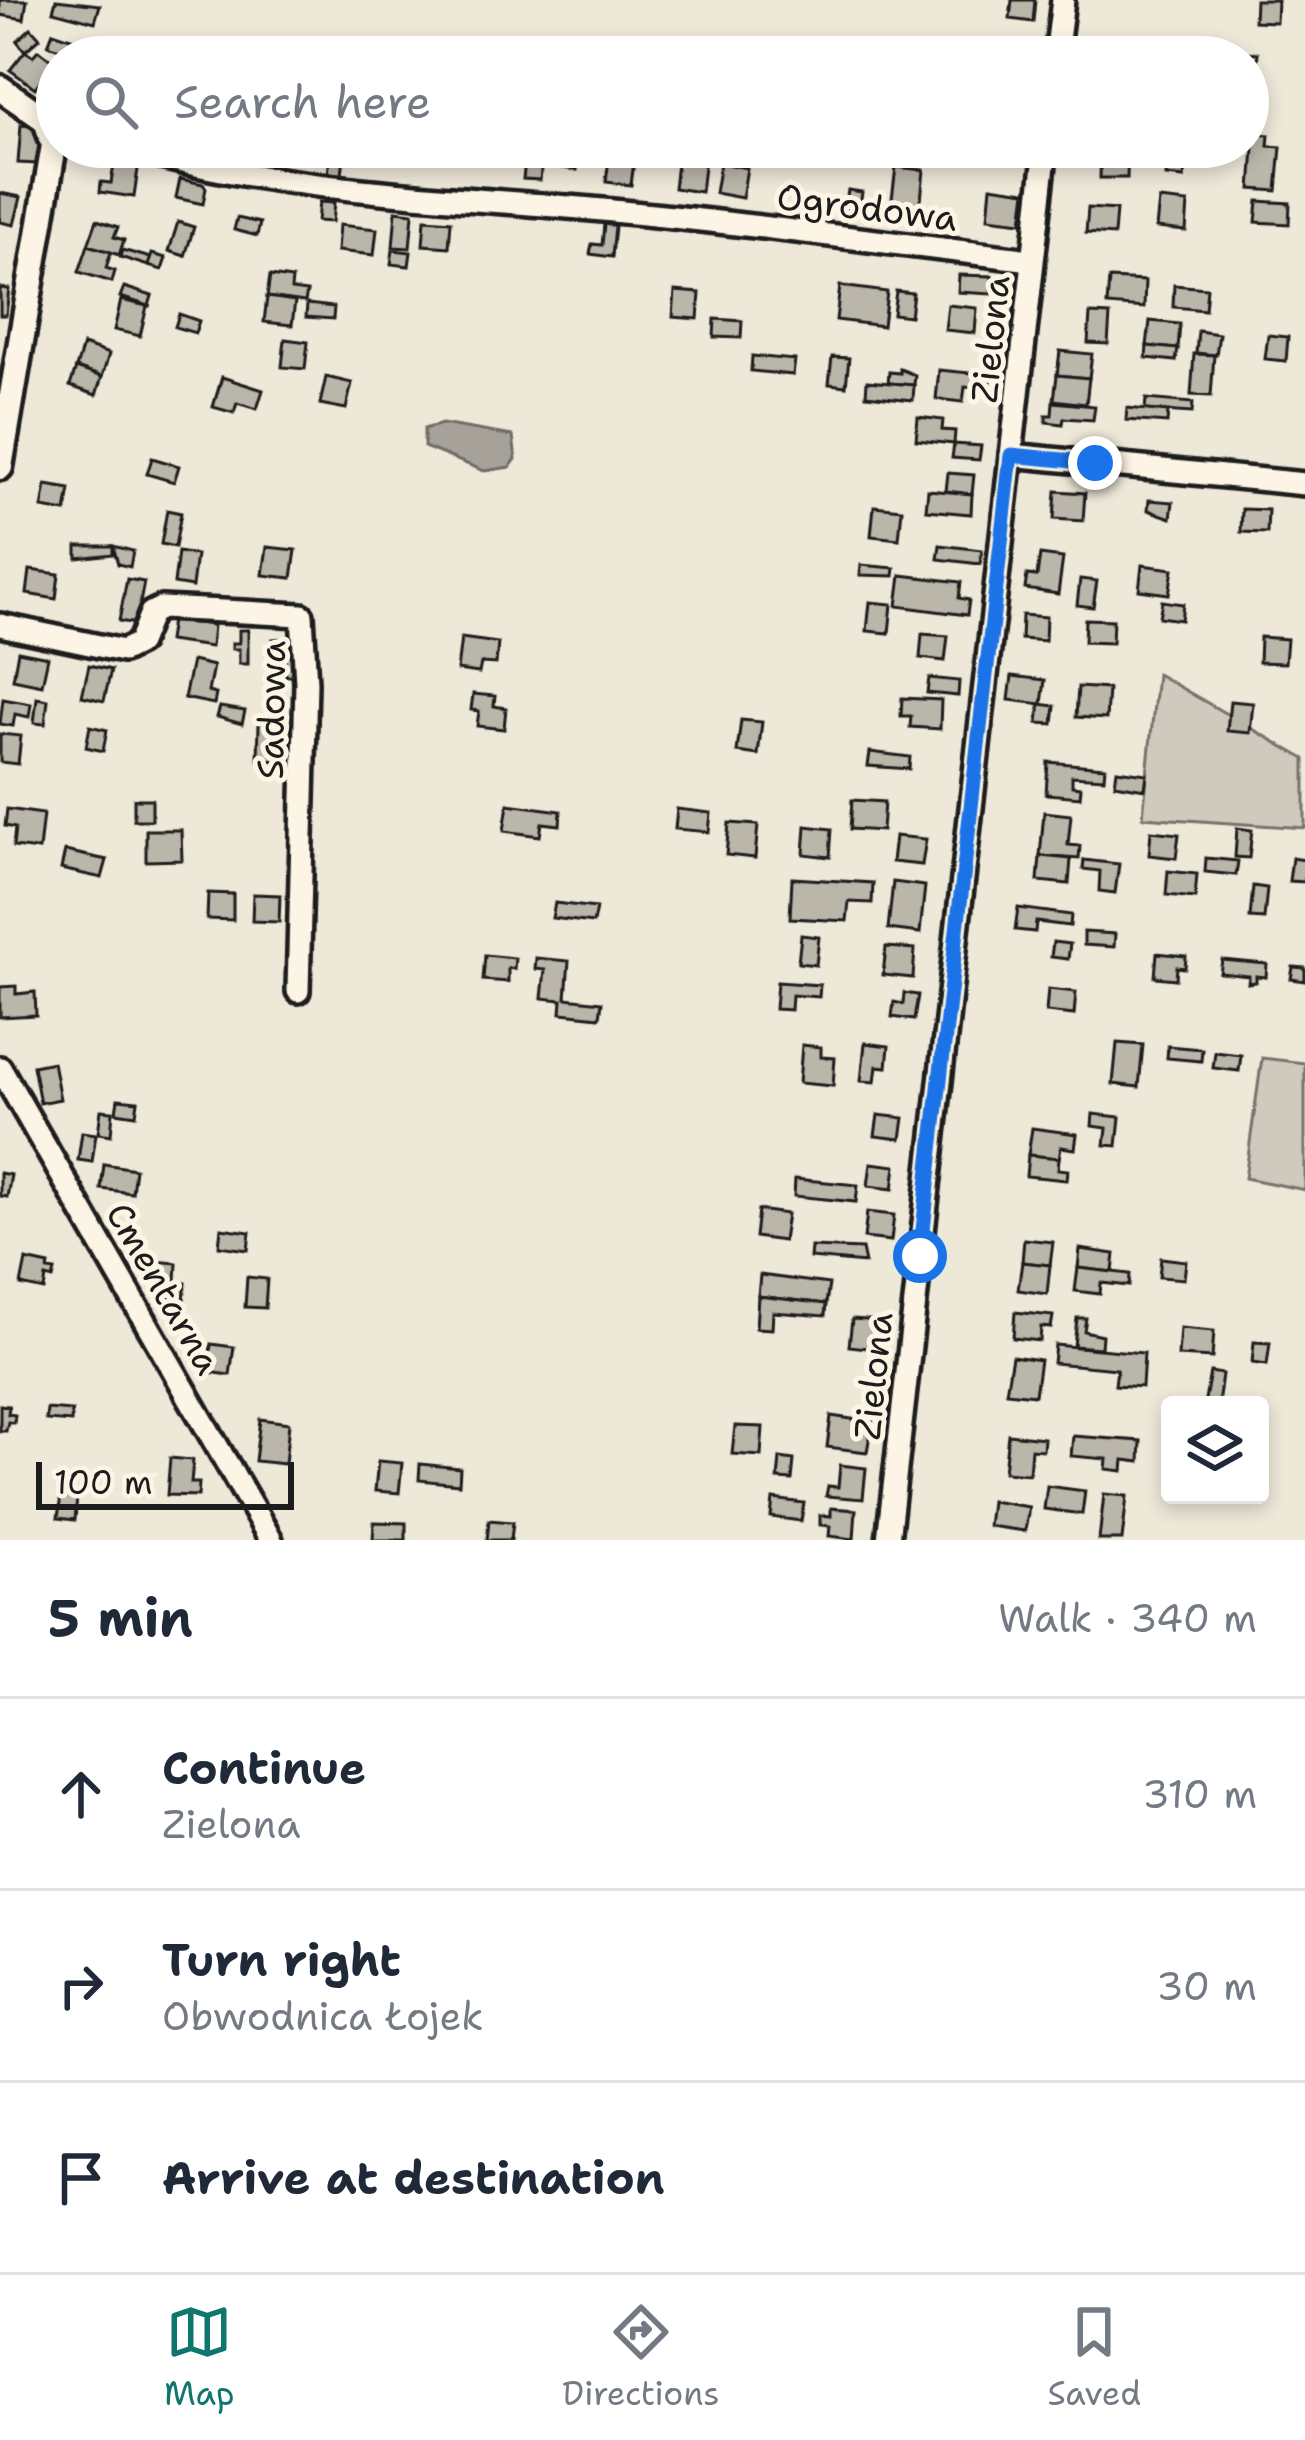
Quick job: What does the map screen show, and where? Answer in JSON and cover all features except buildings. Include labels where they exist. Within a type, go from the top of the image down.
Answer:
[{"type":"street","points":[[1059,36],[1063,0]]},
{"type":"street","points":[[0,88],[36,113]]},
{"type":"street","points":[[0,467],[50,168]]},
{"type":"street","name":"Ogrodowa","points":[[222,168],[379,194],[572,208],[1032,260]]},
{"type":"street","name":"Zielona","points":[[888,1540],[1043,168]]},
{"type":"street","points":[[1011,455],[1305,484]]},
{"type":"street","name":"Sadowa","points":[[0,625],[124,651],[136,646],[151,613],[161,608],[302,615],[306,683],[298,992]]},
{"type":"street","name":"Cmentarna","points":[[0,1068],[271,1540]]},
{"type":"shaded area","points":[[442,424],[513,436],[516,459],[510,467],[484,471],[424,447],[424,429]]},
{"type":"shaded area","points":[[1157,674],[1305,759],[1305,828],[1143,817]]},
{"type":"shaded area","points":[[1262,1058],[1305,1063],[1305,1190],[1245,1178]]},
{"type":"route","points":[[920,1256],[1011,455],[1095,463]]}]
